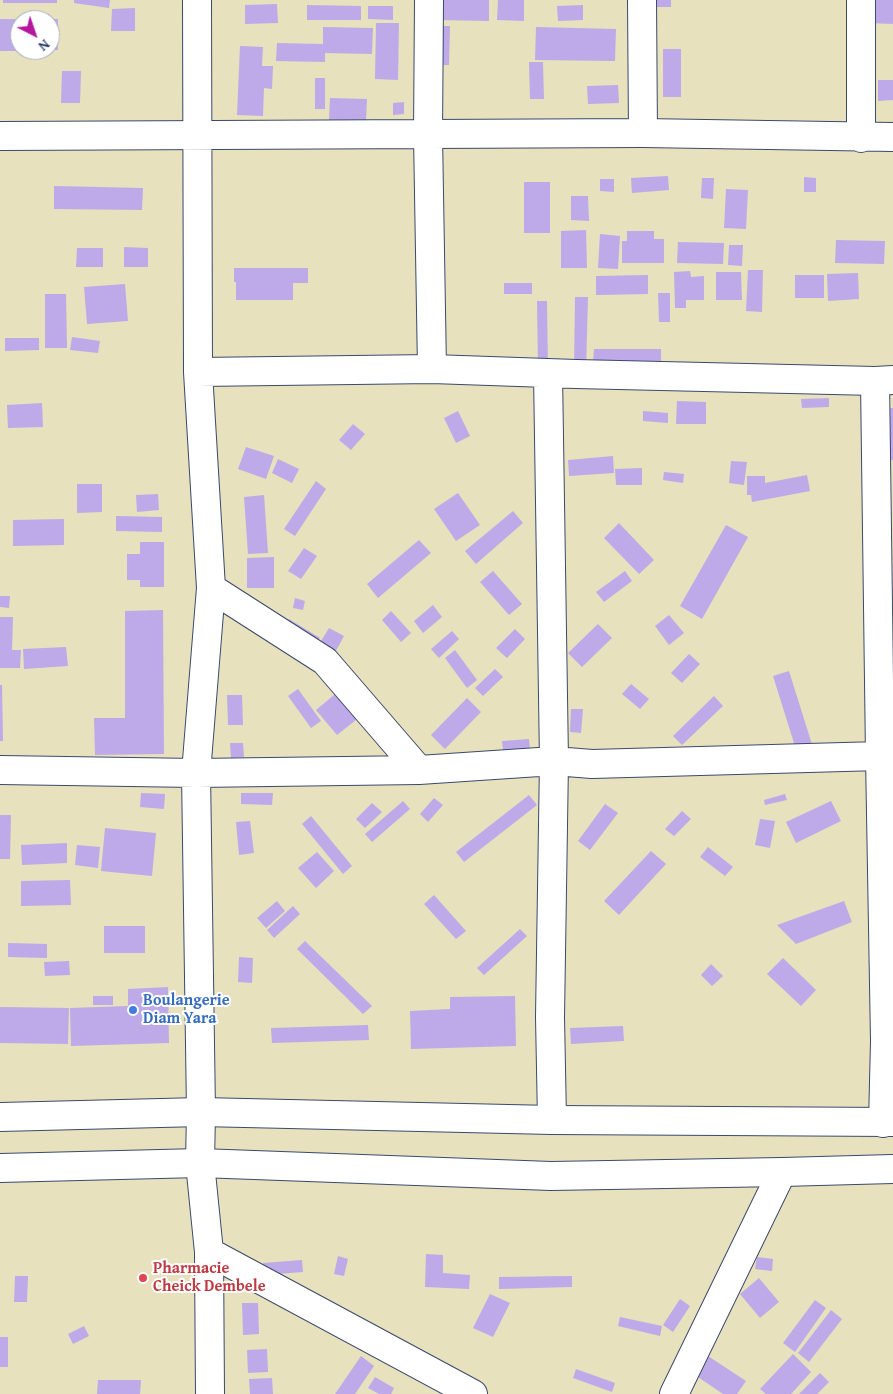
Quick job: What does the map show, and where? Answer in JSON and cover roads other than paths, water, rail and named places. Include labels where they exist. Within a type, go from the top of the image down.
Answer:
[{"type":"main road","points":[[197,0],[198,372],[211,588],[196,773],[201,1112],[200,1163],[209,1252],[210,1394]]},
{"type":"main road","points":[[429,0],[428,135],[432,368]]},
{"type":"main road","points":[[642,0],[643,133]]},
{"type":"main road","points":[[861,0],[861,138]]},
{"type":"main road","points":[[0,136],[643,133],[861,138],[893,137]]},
{"type":"main road","points":[[0,1117],[201,1112],[552,1120],[888,1122],[880,756],[884,380],[432,368],[198,372]]},
{"type":"main road","points":[[548,372],[554,760],[550,1017],[552,1120]]},
{"type":"main road","points":[[211,588],[325,661],[419,770]]},
{"type":"main road","points":[[0,770],[196,773],[419,770],[554,760],[592,764],[880,756]]},
{"type":"main road","points":[[0,1168],[200,1163],[551,1176],[893,1169]]},
{"type":"main road","points":[[674,1394],[782,1172]]},
{"type":"main road","points":[[209,1252],[473,1394]]},
{"type":"place","name":"Boulangerie Diam Yara","points":[[133,1010]]},
{"type":"place","name":"Pharmacie Cheick Dembele","points":[[143,1278]]}]
